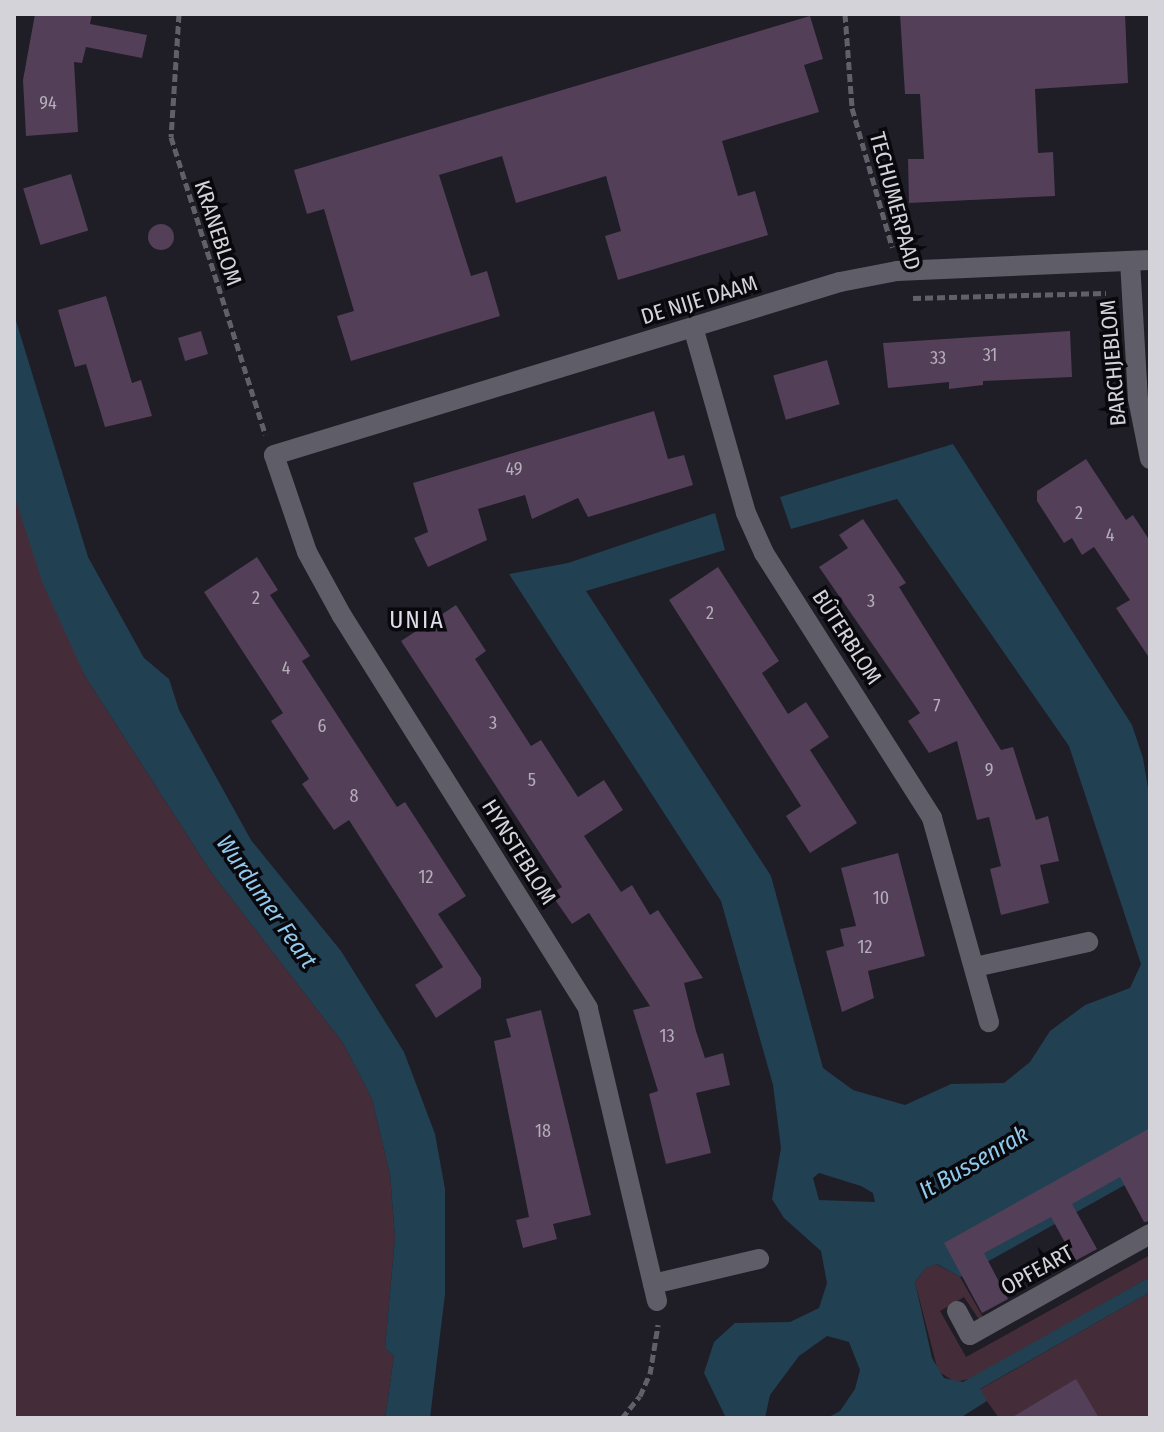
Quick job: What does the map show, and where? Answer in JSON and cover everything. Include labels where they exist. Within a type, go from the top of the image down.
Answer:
[{"type":"street","name":"DE NIJE DAAM","points":[[274,455],[840,282],[897,271],[1140,261]]},
{"type":"street","name":"BARCHJEBLOM","points":[[1140,261],[1132,292],[1138,399],[1150,459]]},
{"type":"street","name":"BÛTERBLOM","points":[[693,327],[746,513],[764,553],[932,818],[989,1022]]},
{"type":"street","name":"HYNSTEBLOM","points":[[274,455],[307,552],[342,616],[588,1008],[655,1292]]},
{"type":"street","points":[[975,967],[1088,942]]},
{"type":"street","name":"OPFEART","points":[[957,1311],[970,1335],[1150,1234]]},
{"type":"street","points":[[655,1292],[759,1259]]},
{"type":"path","name":"KRANEBLOM","points":[[179,14],[171,137],[274,455]]},
{"type":"path","name":"TECHUMERPAAD","points":[[845,14],[852,108],[904,293],[923,300],[1132,292]]},
{"type":"path","points":[[622,1418],[640,1396],[650,1374],[658,1341],[655,1292]]},
{"type":"shaded area","points":[[14,495],[85,676],[211,872],[343,1043],[372,1099],[390,1175],[395,1237],[385,1348],[394,1356],[385,1418],[14,1418]]},
{"type":"shaded area","points":[[1150,1255],[1150,1277],[973,1378],[955,1382],[938,1371],[915,1282],[926,1268],[936,1264],[960,1277],[984,1319],[980,1321],[964,1297],[940,1311],[966,1357]]},
{"type":"shaded area","points":[[1150,1292],[1150,1418],[999,1418],[979,1390]]},
{"type":"water","name":"Wurdumer Feart","points":[[14,314],[88,557],[144,658],[169,679],[179,710],[251,840],[341,951],[404,1052],[435,1134],[445,1189],[445,1294],[430,1418],[385,1418],[394,1356],[385,1348],[395,1237],[390,1175],[372,1099],[343,1043],[211,872],[85,676],[43,584],[14,495]]},
{"type":"water","name":"It Bussenrak","points":[[953,444],[1132,725],[1143,758],[1150,800],[1150,1171],[960,1277],[937,1264],[926,1268],[915,1282],[932,1358],[944,1378],[963,1382],[1150,1277],[1150,1292],[980,1389],[987,1401],[960,1418],[827,1418],[840,1411],[855,1389],[860,1370],[849,1342],[827,1336],[799,1356],[770,1395],[765,1418],[726,1418],[704,1373],[714,1342],[735,1323],[790,1322],[819,1308],[827,1283],[821,1251],[784,1218],[772,1199],[781,1148],[773,1085],[721,901],[509,574],[568,563],[715,513],[725,550],[586,591],[771,876],[823,1068],[853,1090],[905,1105],[951,1084],[1004,1083],[1030,1062],[1050,1031],[1085,1005],[1130,988],[1141,964],[1069,746],[897,499],[791,529],[780,497]],"holes":[[[819,1173],[873,1193],[875,1202],[819,1200],[813,1178]]]},
{"type":"building","points":[[35,14],[92,14],[90,24],[147,35],[142,58],[86,47],[82,63],[74,62],[78,132],[26,136],[23,80]]},
{"type":"building","points":[[900,14],[1125,14],[1128,83],[1035,89],[1038,153],[1053,152],[1055,196],[909,203],[908,159],[924,159],[920,94],[905,94]]},
{"type":"building","points":[[810,16],[823,59],[804,65],[819,112],[722,141],[738,196],[755,191],[768,235],[618,280],[605,236],[621,231],[606,176],[516,203],[502,156],[439,175],[471,276],[487,271],[500,316],[351,361],[337,316],[354,311],[324,209],[307,214],[294,170]]},
{"type":"building","points":[[71,174],[88,230],[40,245],[23,189]]},
{"type":"building","points":[[161,224],[171,227],[174,237],[171,247],[161,250],[151,247],[148,237],[151,227]]},
{"type":"building","points":[[106,296],[132,383],[141,380],[152,416],[105,427],[86,364],[75,367],[58,310]]},
{"type":"building","points":[[201,331],[208,354],[185,361],[178,338]]},
{"type":"building","points":[[1070,331],[1072,377],[983,381],[983,385],[949,389],[949,382],[888,388],[883,343]]},
{"type":"building","points":[[827,360],[840,404],[786,420],[773,375]]},
{"type":"building","points":[[654,411],[668,459],[684,455],[693,485],[588,517],[578,498],[532,519],[525,495],[478,509],[487,540],[428,567],[414,538],[428,532],[413,483]]},
{"type":"building","points":[[1086,459],[1126,520],[1133,515],[1150,541],[1150,659],[1116,608],[1130,600],[1094,547],[1082,555],[1072,538],[1064,543],[1037,501],[1037,491]]},
{"type":"building","points":[[863,519],[906,583],[899,587],[1001,750],[1013,747],[1036,820],[1048,816],[1059,861],[1040,865],[1049,903],[1001,915],[990,869],[1001,866],[989,817],[977,820],[957,741],[929,753],[908,721],[920,713],[819,567],[848,548],[839,535]]},
{"type":"building","points":[[257,557],[278,590],[270,595],[310,656],[302,661],[397,807],[405,802],[466,896],[438,914],[481,978],[481,988],[436,1018],[415,985],[443,967],[349,820],[334,830],[302,784],[309,779],[271,721],[283,713],[204,592]]},
{"type":"building","points":[[718,567],[779,661],[762,673],[788,714],[806,702],[829,737],[810,750],[857,823],[810,853],[786,816],[801,806],[669,600]]},
{"type":"building","points":[[456,605],[486,651],[475,659],[531,746],[541,740],[578,797],[604,780],[623,810],[584,836],[621,892],[632,885],[650,915],[658,910],[703,978],[684,983],[696,1031],[705,1058],[723,1053],[730,1085],[696,1093],[711,1153],[666,1164],[649,1094],[658,1091],[633,1010],[650,1006],[589,913],[572,924],[551,894],[562,887],[401,641]]},
{"type":"building","points":[[898,853],[925,956],[868,971],[874,998],[842,1012],[826,951],[844,946],[840,929],[856,926],[841,868]]},
{"type":"building","points":[[541,1010],[591,1215],[553,1224],[557,1239],[523,1248],[516,1220],[529,1217],[494,1041],[511,1037],[506,1019]]},
{"type":"building","points":[[1150,1128],[1150,1221],[1144,1222],[1120,1177],[1072,1204],[1097,1249],[1075,1261],[1051,1217],[984,1253],[1008,1299],[982,1313],[944,1243]]},
{"type":"building","points":[[1076,1379],[1099,1418],[1011,1418]]},
{"type":"district","name":"UNIA","points":[[417,621]]}]
